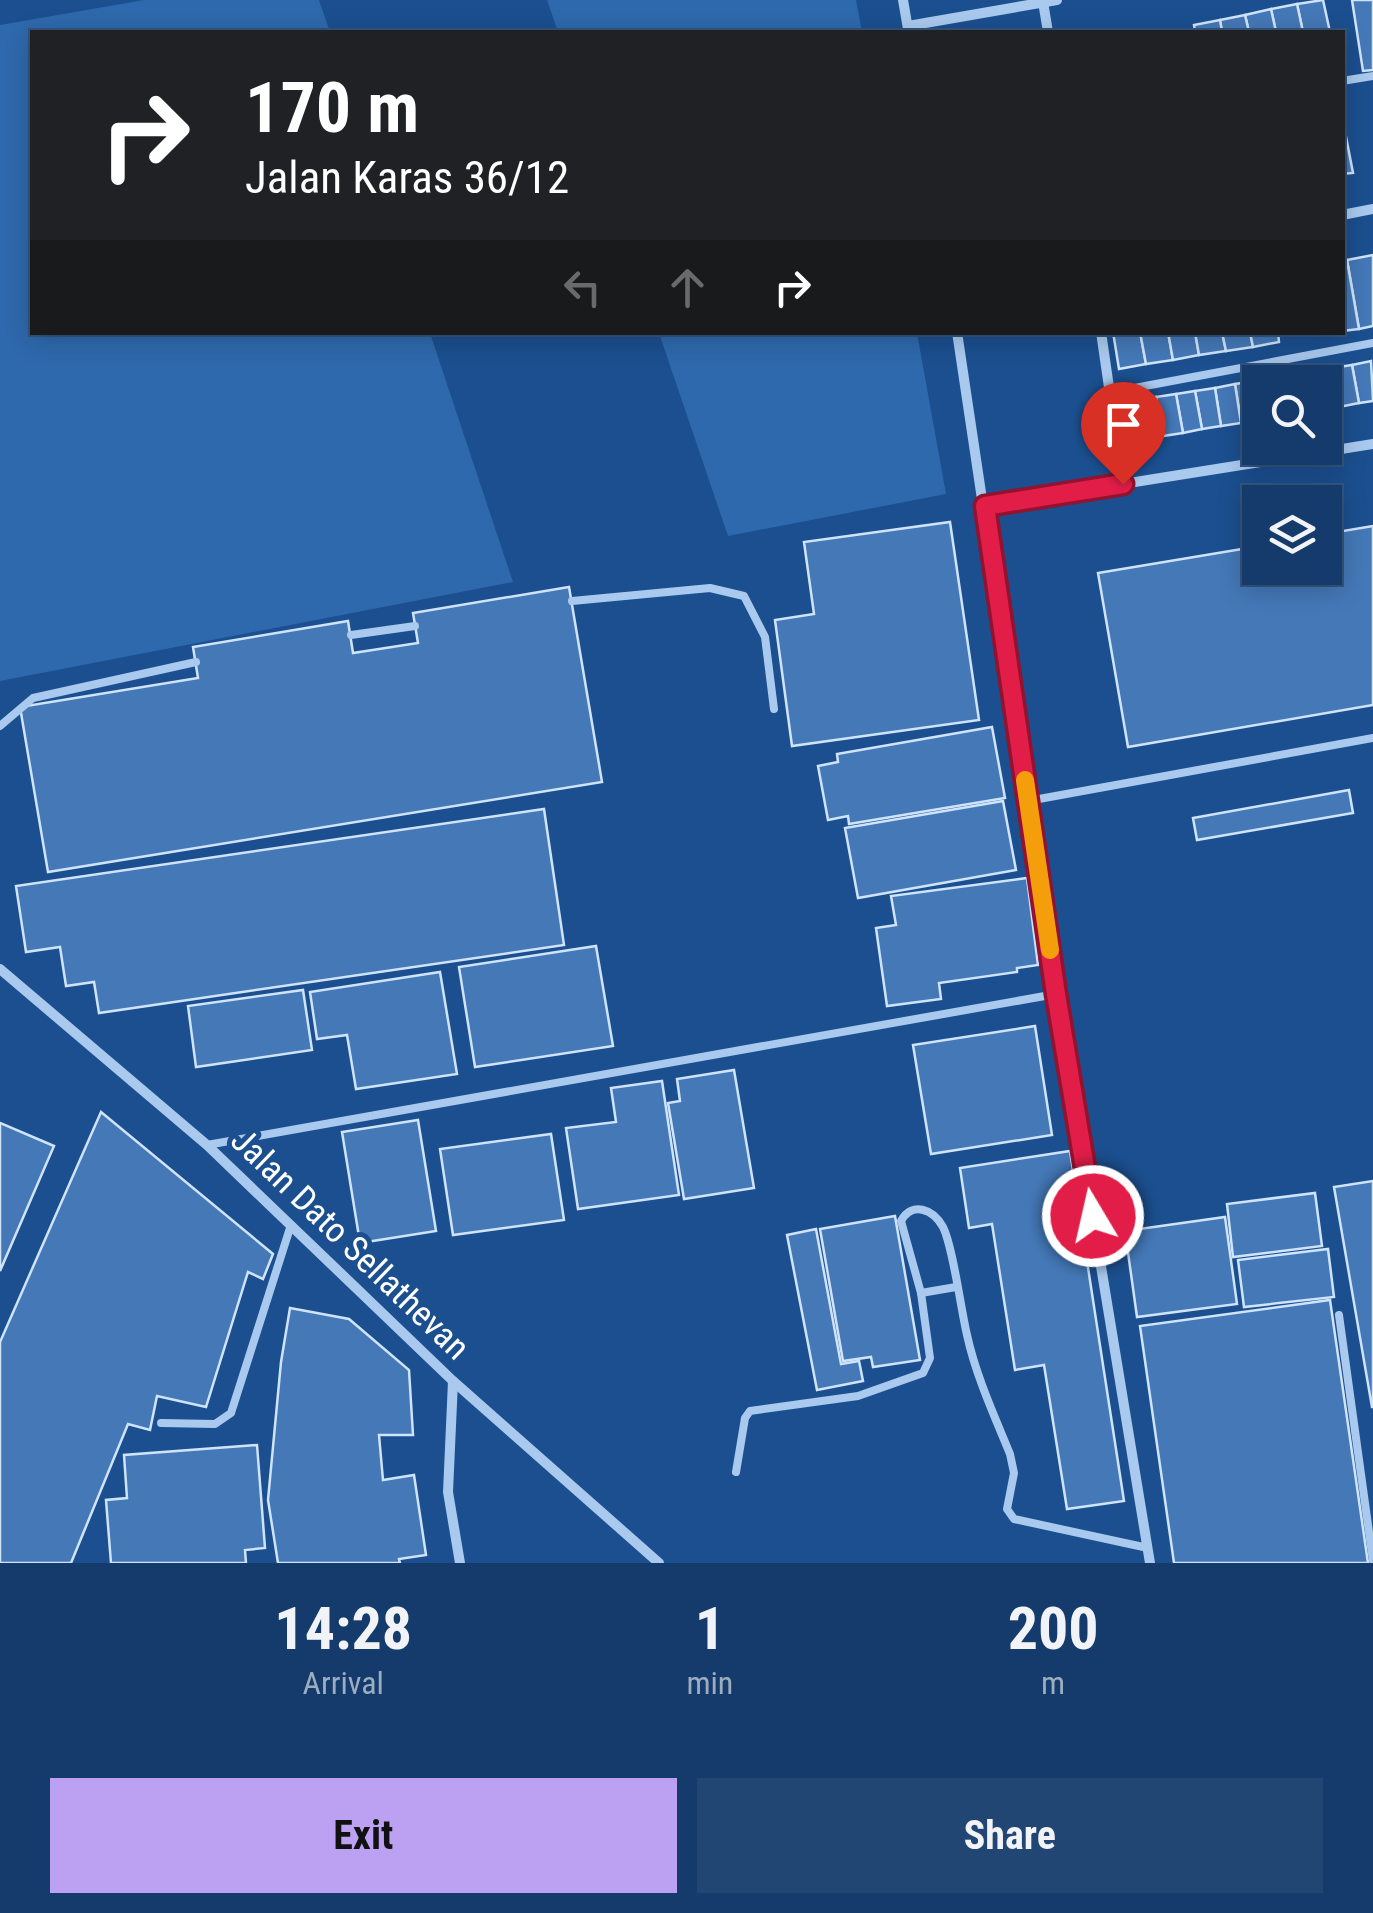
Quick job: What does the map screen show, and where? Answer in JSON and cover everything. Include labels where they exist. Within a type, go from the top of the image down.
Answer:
[{"type":"street","points":[[903,0],[908,29],[1057,0]]},
{"type":"street","points":[[1044,2],[1048,30]]},
{"type":"street","points":[[1345,214],[1373,209]]},
{"type":"street","points":[[958,335],[1056,994],[1150,1563]]},
{"type":"street","points":[[1101,335],[1123,484]]},
{"type":"street","points":[[985,506],[1373,444]]},
{"type":"street","name":"Jalan Dato Sellathevan","points":[[0,969],[207,1145],[452,1381],[659,1563]]},
{"type":"street","points":[[452,1381],[448,1492],[460,1563]]},
{"type":"lane","points":[[1345,81],[1373,76]]},
{"type":"lane","points":[[1108,393],[1373,343]]},
{"type":"lane","points":[[572,601],[710,588],[744,596],[766,637],[774,709]]},
{"type":"lane","points":[[350,635],[415,626]]},
{"type":"lane","points":[[0,726],[33,698],[196,662]]},
{"type":"lane","points":[[1028,801],[1373,738]]},
{"type":"lane","points":[[207,1145],[1056,994]]},
{"type":"lane","points":[[736,1472],[745,1418],[750,1412],[858,1396],[923,1373],[930,1358],[921,1293],[901,1221],[906,1213],[917,1208],[927,1210],[944,1228],[968,1340],[1010,1454],[1014,1473],[1008,1509],[1014,1519],[1148,1548]]},
{"type":"lane","points":[[162,1423],[215,1424],[232,1413],[290,1228]]},
{"type":"lane","points":[[921,1293],[956,1286]]},
{"type":"lane","points":[[1339,1315],[1373,1561]]},
{"type":"shaded area","points":[[144,0],[319,0],[329,30],[30,30],[30,335],[431,335],[513,582],[0,681],[0,25]]},
{"type":"shaded area","points":[[547,0],[856,0],[862,30],[557,30]]},
{"type":"shaded area","points":[[660,335],[917,335],[946,494],[728,536]]},
{"type":"building","points":[[1323,0],[1330,30],[1303,30],[1297,4]]},
{"type":"building","points":[[1352,0],[1373,0],[1373,70],[1363,71]]},
{"type":"building","points":[[1297,4],[1303,30],[1276,30],[1271,9]]},
{"type":"building","points":[[1271,9],[1276,30],[1249,30],[1245,15]]},
{"type":"building","points":[[1245,15],[1249,30],[1222,30],[1220,20]]},
{"type":"building","points":[[1220,20],[1222,30],[1195,30],[1194,25]]},
{"type":"building","points":[[1345,132],[1353,173],[1345,174]]},
{"type":"building","points":[[1373,255],[1373,326],[1359,329],[1347,260]]},
{"type":"building","points":[[1345,260],[1347,260],[1359,329],[1345,331]]},
{"type":"building","points":[[1113,335],[1141,335],[1146,364],[1119,369]]},
{"type":"building","points":[[1141,335],[1169,335],[1173,360],[1146,364]]},
{"type":"building","points":[[1169,335],[1196,335],[1199,355],[1173,360]]},
{"type":"building","points":[[1196,335],[1223,335],[1226,351],[1199,355]]},
{"type":"building","points":[[1223,335],[1251,335],[1253,347],[1226,351]]},
{"type":"building","points":[[1251,335],[1278,335],[1279,342],[1253,347]]},
{"type":"building","points":[[1371,361],[1373,401],[1359,403],[1352,365]]},
{"type":"building","points":[[1352,365],[1359,403],[1342,406],[1342,366]]},
{"type":"building","points":[[1242,383],[1242,423],[1241,423],[1235,384]]},
{"type":"building","points":[[1235,384],[1241,423],[1221,426],[1215,388]]},
{"type":"building","points":[[1215,388],[1221,426],[1202,429],[1195,391]]},
{"type":"building","points":[[1195,391],[1202,429],[1183,433],[1176,394]]},
{"type":"building","points":[[1176,394],[1183,433],[1163,436],[1156,397]]},
{"type":"building","points":[[1156,397],[1163,436],[1144,439],[1137,400]]},
{"type":"building","points":[[1137,400],[1144,439],[1124,443],[1117,404]]},
{"type":"building","points":[[950,522],[979,720],[792,746],[775,620],[814,614],[804,542]]},
{"type":"building","points":[[1373,526],[1373,705],[1128,747],[1098,573],[1242,549],[1242,585],[1342,585],[1342,531]]},
{"type":"building","points":[[569,587],[602,782],[48,872],[20,707],[198,678],[193,647],[348,621],[353,653],[418,643],[413,613]]},
{"type":"building","points":[[992,727],[1005,798],[849,824],[848,816],[828,820],[818,766],[838,762],[837,754]]},
{"type":"building","points":[[1349,790],[1353,813],[1197,840],[1193,818]]},
{"type":"building","points":[[1003,801],[1016,870],[858,898],[845,828]]},
{"type":"building","points":[[544,809],[564,945],[99,1013],[94,982],[66,986],[60,947],[26,952],[16,886]]},
{"type":"building","points":[[1027,878],[1038,965],[1017,968],[1017,972],[939,983],[941,999],[887,1006],[876,928],[896,925],[891,896]]},
{"type":"building","points":[[596,946],[613,1046],[475,1067],[459,967]]},
{"type":"building","points":[[440,972],[457,1074],[356,1089],[347,1035],[317,1039],[310,992]]},
{"type":"building","points":[[303,990],[312,1050],[196,1067],[188,1006]]},
{"type":"building","points":[[1035,1026],[1052,1135],[931,1154],[913,1045]]},
{"type":"building","points":[[734,1070],[754,1188],[684,1199],[668,1103],[680,1101],[677,1079]]},
{"type":"building","points":[[662,1081],[679,1195],[578,1209],[566,1128],[616,1122],[611,1088]]},
{"type":"building","points":[[101,1112],[273,1254],[263,1279],[248,1272],[206,1407],[157,1396],[150,1430],[128,1424],[71,1563],[0,1563],[0,1342]]},
{"type":"building","points":[[418,1120],[436,1231],[360,1243],[342,1132]]},
{"type":"building","points":[[0,1123],[54,1146],[0,1271]]},
{"type":"building","points":[[551,1134],[564,1220],[453,1235],[440,1149]]},
{"type":"building","points":[[1070,1151],[1124,1501],[1067,1509],[1044,1365],[1015,1370],[992,1224],[969,1228],[960,1168]]},
{"type":"building","points":[[1373,1181],[1373,1407],[1372,1407],[1334,1187]]},
{"type":"building","points":[[1315,1193],[1322,1246],[1233,1257],[1227,1204]]},
{"type":"building","points":[[895,1216],[920,1360],[873,1367],[871,1357],[843,1361],[820,1229]]},
{"type":"building","points":[[1225,1217],[1237,1304],[1137,1317],[1125,1231]]},
{"type":"building","points":[[816,1229],[841,1364],[859,1361],[863,1381],[817,1390],[787,1235]]},
{"type":"building","points":[[1328,1249],[1334,1297],[1244,1307],[1238,1260]]},
{"type":"building","points":[[1330,1300],[1368,1563],[1174,1563],[1140,1326]]},
{"type":"building","points":[[290,1308],[349,1319],[409,1370],[413,1435],[379,1435],[383,1480],[414,1475],[426,1555],[399,1559],[400,1563],[278,1563],[268,1500]]},
{"type":"building","points":[[257,1445],[265,1548],[245,1550],[246,1563],[111,1563],[106,1500],[127,1498],[124,1455]]},
{"type":"slow traffic","points":[[1025,780],[1050,950]]},
{"type":"route","points":[[1093,1216],[1056,994],[985,506],[1123,484]]}]
